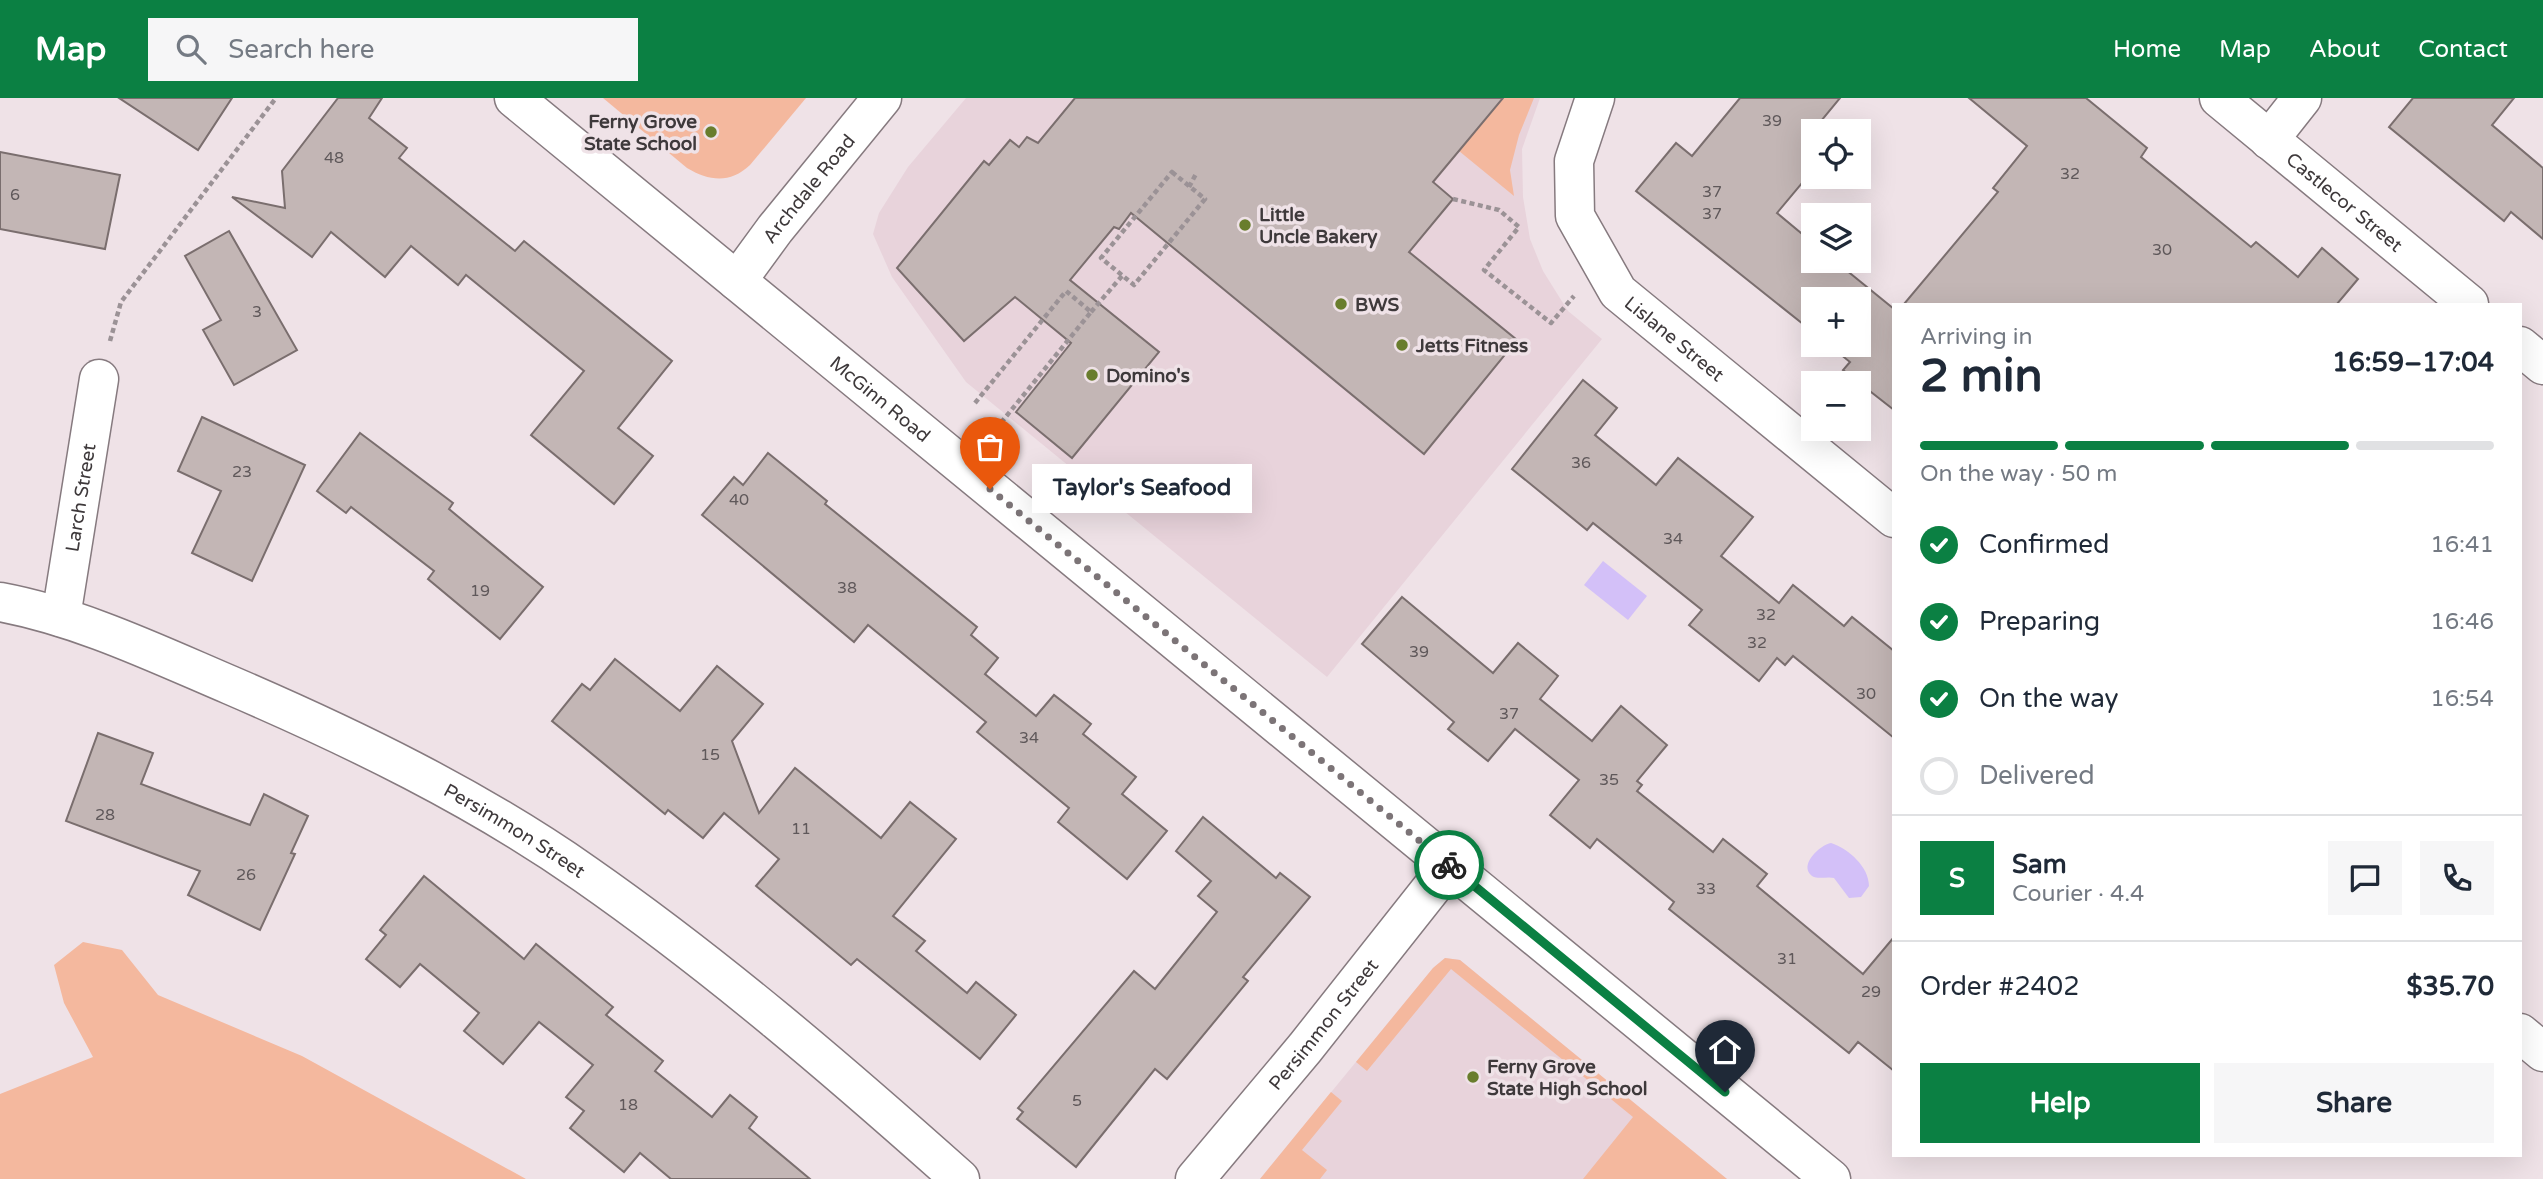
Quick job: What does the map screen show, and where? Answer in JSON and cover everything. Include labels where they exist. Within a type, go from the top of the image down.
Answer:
[{"type":"street","name":"McGinn Road","points":[[514,98],[1831,1179]]},
{"type":"street","name":"Archdale Road","points":[[737,281],[775,229],[882,98]]},
{"type":"street","name":"Lislane Street","points":[[1595,98],[1574,161],[1575,216],[1618,292],[1892,516]]},
{"type":"street","name":"Castlecor Street","points":[[2219,98],[2468,303]]},
{"type":"street","points":[[2269,140],[2302,98]]},
{"type":"street","points":[[2522,348],[2543,365]]},
{"type":"street","name":"Larch Street","points":[[61,617],[99,379]]},
{"type":"street","name":"Persimmon Street","points":[[0,602],[61,617],[183,665],[380,753],[506,824],[583,873],[689,949],[960,1179]]},
{"type":"street","name":"Persimmon Street","points":[[1195,1179],[1305,1048],[1450,866]]},
{"type":"street","points":[[2522,1035],[2543,1052]]},
{"type":"path","points":[[99,379],[121,302],[276,98]]},
{"type":"path","points":[[1172,172],[1189,187],[1205,199],[1134,285],[1101,258],[1172,172]]},
{"type":"path","points":[[1189,187],[1197,172]]},
{"type":"path","points":[[1453,199],[1499,210],[1519,226],[1484,270],[1551,323],[1574,296]]},
{"type":"path","points":[[1000,424],[1122,276]]},
{"type":"path","points":[[975,403],[1066,291],[1091,312]]},
{"type":"shaded area","name":"Ferny Grove State School","points":[[603,98],[806,98],[750,165],[727,178],[711,178],[687,168]]},
{"type":"shaded area","points":[[966,98],[1540,98],[1522,149],[1523,197],[1530,239],[1543,271],[1568,311],[1602,339],[1327,677],[966,382],[892,277],[873,234],[879,213],[908,167]]},
{"type":"shaded area","points":[[1503,98],[1534,98],[1519,135],[1510,170],[1514,196],[1459,151]]},
{"type":"shaded area","points":[[1603,561],[1647,596],[1628,620],[1584,585]]},
{"type":"shaded area","points":[[1831,843],[1851,854],[1866,872],[1869,886],[1861,897],[1849,898],[1834,878],[1815,877],[1808,872],[1812,856],[1821,847]]},
{"type":"shaded area","points":[[83,942],[122,950],[158,995],[302,1056],[526,1179],[0,1179],[0,1094],[93,1057],[64,1003],[54,965]]},
{"type":"shaded area","name":"Ferny Grove State High School","points":[[1445,958],[1460,960],[1727,1179],[1260,1179],[1433,968]]},
{"type":"shaded area","points":[[1445,958],[1460,960],[1727,1179],[1583,1179],[1633,1117],[1451,969],[1367,1071],[1356,1062],[1433,968]]},
{"type":"shaded area","points":[[1331,1092],[1342,1101],[1302,1150],[1327,1170],[1320,1179],[1260,1179]]},
{"type":"building","points":[[119,98],[232,98],[198,150]]},
{"type":"building","points":[[338,98],[382,98],[369,118],[407,148],[399,158],[515,251],[524,241],[672,361],[618,428],[653,456],[614,504],[531,435],[584,371],[466,275],[458,285],[411,246],[385,277],[331,232],[312,257],[232,197],[285,208],[282,171]]},
{"type":"building","points":[[1075,98],[1503,98],[1433,182],[1453,199],[1409,252],[1517,340],[1424,454],[1131,213],[1119,229],[1114,227],[1070,280],[1159,352],[1072,458],[1016,412],[1071,343],[1015,297],[964,341],[897,268],[984,161],[989,165],[1010,140],[1019,147],[1027,137],[1038,143]]},
{"type":"building","points":[[1740,98],[1840,98],[1823,119],[1801,119],[1801,184],[1777,213],[1801,233],[1801,273],[1850,273],[1867,287],[1801,287],[1801,322],[1636,191],[1676,143],[1692,156]]},
{"type":"building","points":[[1969,98],[2086,98],[2147,148],[2141,157],[2251,247],[2256,242],[2298,277],[2322,248],[2358,279],[2338,303],[1905,303],[1998,192],[1993,188],[2027,146]]},
{"type":"building","points":[[2413,98],[2514,98],[2492,125],[2543,168],[2543,239],[2511,212],[2504,221],[2389,127]]},
{"type":"building","points":[[0,152],[120,175],[105,249],[0,229]]},
{"type":"building","points":[[229,231],[297,350],[234,385],[203,330],[221,320],[185,256]]},
{"type":"building","points":[[1871,290],[1892,307],[1892,408],[1871,392],[1871,371],[1843,370],[1850,362],[1844,357],[1871,357]]},
{"type":"building","points":[[1583,380],[1617,408],[1595,435],[1656,485],[1678,458],[1753,517],[1721,556],[1779,603],[1793,585],[1844,626],[1852,617],[1892,649],[1892,736],[1793,656],[1785,665],[1777,658],[1759,681],[1689,625],[1702,610],[1593,523],[1587,530],[1512,469]]},
{"type":"building","points":[[202,417],[305,465],[252,581],[192,553],[221,491],[178,471]]},
{"type":"building","points":[[360,433],[453,503],[449,509],[543,587],[500,639],[428,579],[434,571],[351,507],[346,513],[317,491]]},
{"type":"building","points":[[768,453],[827,501],[825,504],[977,627],[971,635],[998,658],[985,674],[1036,716],[1054,695],[1091,724],[1083,734],[1136,777],[1122,794],[1167,831],[1127,879],[1058,822],[1069,808],[977,732],[986,722],[868,625],[854,642],[702,515],[734,477],[743,485]]},
{"type":"building","points":[[1402,597],[1493,673],[1518,643],[1558,676],[1540,699],[1592,741],[1621,706],[1667,745],[1637,781],[1642,785],[1637,791],[1713,852],[1723,839],[1767,874],[1757,886],[1863,974],[1892,939],[1892,1069],[1858,1042],[1849,1053],[1669,909],[1674,902],[1597,839],[1590,848],[1550,815],[1579,780],[1515,729],[1488,761],[1448,729],[1454,722],[1362,644]]},
{"type":"building","points":[[615,659],[680,711],[717,666],[763,704],[732,741],[759,813],[795,768],[881,838],[910,802],[956,839],[893,916],[925,941],[916,951],[967,993],[976,982],[1016,1015],[980,1059],[857,959],[851,965],[756,886],[779,859],[724,813],[703,838],[668,810],[665,814],[552,721],[582,684],[590,690]]},
{"type":"building","points":[[98,733],[153,753],[141,784],[250,825],[264,794],[308,816],[291,853],[295,854],[260,930],[188,895],[200,871],[66,821]]},
{"type":"building","points":[[1203,817],[1276,878],[1280,873],[1310,897],[1243,977],[1248,981],[1167,1079],[1155,1069],[1076,1167],[1017,1119],[1023,1112],[1018,1108],[1134,971],[1155,989],[1217,912],[1198,896],[1211,881],[1176,851]]},
{"type":"building","points":[[424,876],[524,959],[536,944],[613,1007],[606,1015],[663,1061],[655,1071],[712,1117],[730,1095],[757,1117],[749,1128],[810,1179],[671,1179],[640,1153],[624,1172],[570,1128],[584,1111],[566,1097],[593,1065],[539,1022],[503,1064],[464,1031],[479,1013],[420,964],[400,987],[366,959],[386,935],[380,930]]},
{"type":"way so far","points":[[990,489],[1449,865]]},
{"type":"place","name":"Ferny Grove State School","points":[[711,132]]},
{"type":"place","name":"Little Uncle Bakery","points":[[1245,225]]},
{"type":"place","name":"BWS","points":[[1341,304]]},
{"type":"place","name":"Jetts Fitness","points":[[1402,345]]},
{"type":"place","name":"Domino's","points":[[1092,375]]},
{"type":"place","name":"Taylor's Seafood","points":[[990,489]]},
{"type":"place","name":"Ferny Grove State High School","points":[[1473,1077]]},
{"type":"route","points":[[1449,865],[1725,1092]]}]
